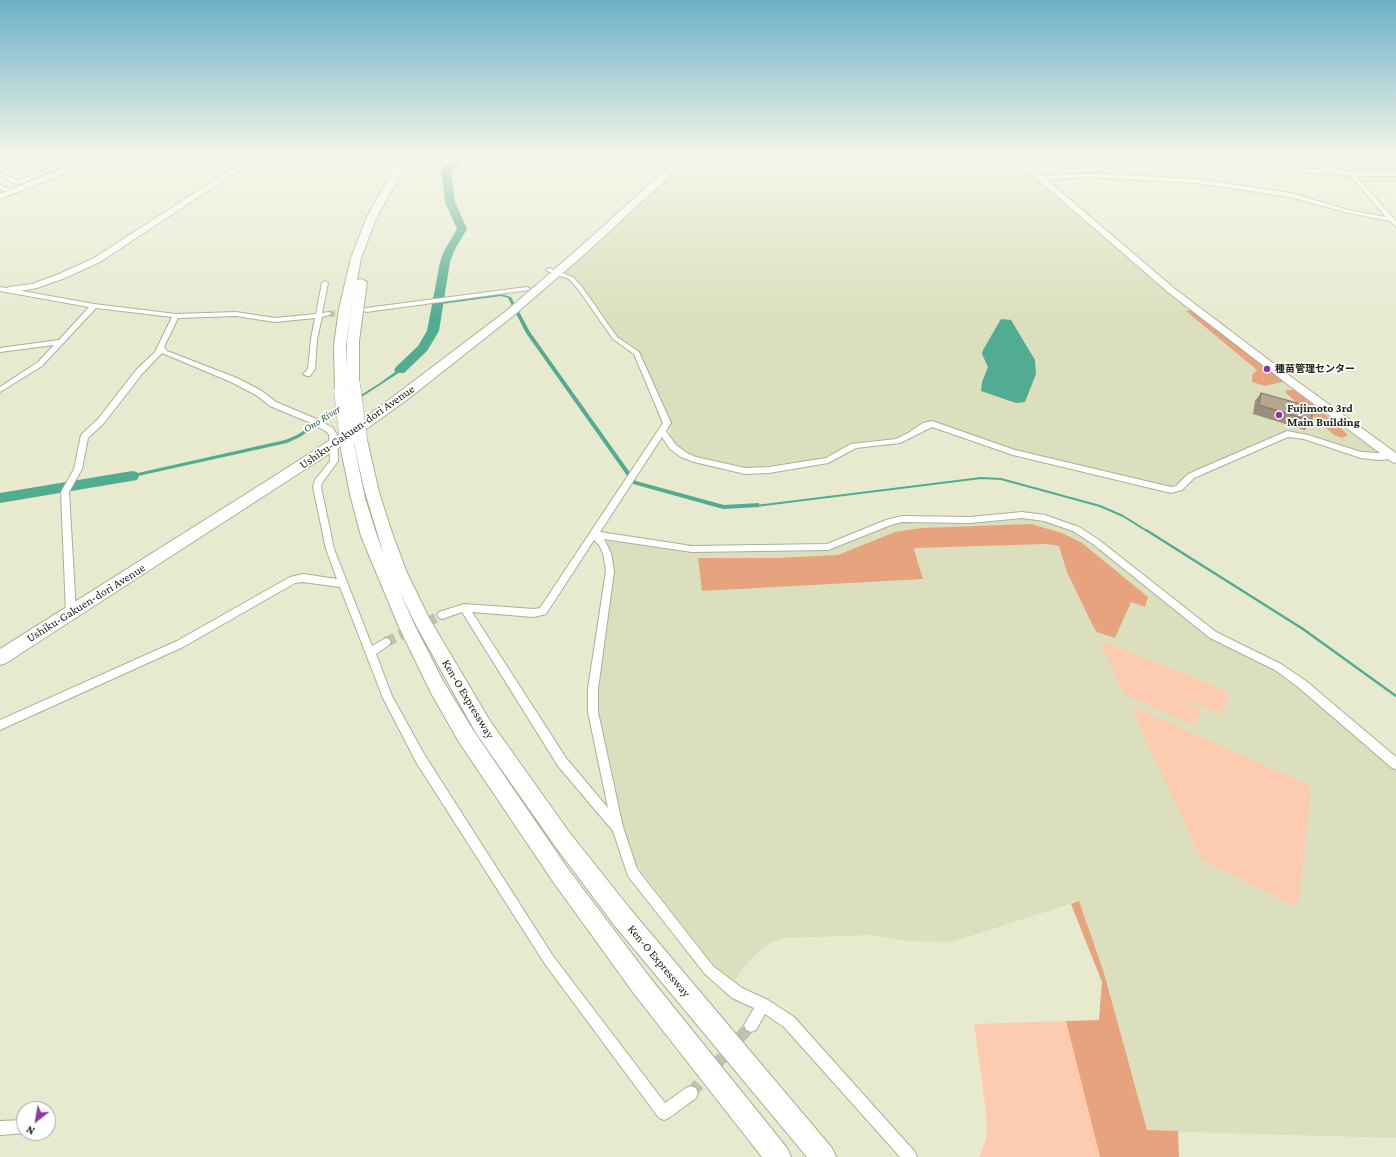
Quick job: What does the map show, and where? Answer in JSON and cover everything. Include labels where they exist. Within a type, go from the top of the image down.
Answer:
[{"type":"highway","name":"Ken-O Expressway","points":[[375,211],[356,258],[344,309],[340,345],[341,391],[335,436],[358,498],[369,536],[407,628],[434,680],[466,736],[561,876],[643,987],[778,1157]]},
{"type":"highway","name":"Ken-O Expressway","points":[[335,436],[353,384],[353,341],[360,284],[375,234],[386,211]]},
{"type":"highway","name":"Ushiku-Gakuen-dori Avenue","points":[[335,436],[371,419],[459,354],[509,314],[618,211]]},
{"type":"highway","name":"Ushiku-Gakuen-dori Avenue","points":[[0,658],[71,607],[335,436],[431,365],[527,289],[553,271],[623,211]]},
{"type":"highway","name":"Ken-O Expressway","points":[[335,436],[372,492],[383,530],[400,573],[433,640],[483,727],[522,784],[623,918],[823,1157]]},
{"type":"highway","name":"Ushiku-Gakuen-dori Avenue","points":[[0,646],[71,607]]},
{"type":"street","points":[[2,297],[9,290],[34,286],[62,276],[97,260],[173,211]]},
{"type":"street","points":[[1079,211],[1172,290],[1294,384],[1394,457]]},
{"type":"street","points":[[1347,211],[1391,220]]},
{"type":"street","points":[[1383,211],[1396,225]]},
{"type":"street","points":[[442,615],[464,608],[534,614],[543,611],[667,423],[637,353],[615,338],[574,281],[553,271]]},
{"type":"street","points":[[307,374],[311,369],[318,316],[325,283]]},
{"type":"street","points":[[0,289],[94,306],[176,316],[236,314],[275,320],[329,314]]},
{"type":"street","points":[[366,310],[527,289]]},
{"type":"street","points":[[0,390],[40,364],[94,306]]},
{"type":"street","points":[[71,607],[65,492],[78,469],[84,437],[107,415],[140,372],[161,348],[176,316]]},
{"type":"street","points":[[0,350],[60,342]]},
{"type":"street","points":[[161,348],[165,352],[234,380],[259,393],[273,404],[335,436],[334,461],[318,482],[317,487],[330,549],[388,698],[420,758],[549,960],[664,1113],[691,1093]]},
{"type":"street","points":[[662,431],[673,447],[684,455],[723,466],[751,471],[769,470],[828,460],[854,446],[897,441],[912,435],[926,425],[932,424],[1019,454],[1171,490],[1179,488],[1192,476],[1287,434],[1305,437],[1371,457],[1394,457]]},
{"type":"street","points":[[593,534],[692,549],[828,547],[889,522],[902,519],[970,520],[1022,514],[1045,518],[1076,529],[1096,542],[1213,635],[1284,672],[1302,684],[1396,764]]},
{"type":"street","points":[[593,534],[603,543],[607,553],[610,571],[593,689],[593,712],[617,827],[632,872],[709,970],[738,993],[763,1005],[789,1022],[910,1157]]},
{"type":"street","points":[[0,725],[180,644],[293,580],[303,578],[344,584]]},
{"type":"street","points":[[464,608],[562,762],[617,827]]},
{"type":"street","points":[[370,652],[386,642]]},
{"type":"street","points":[[751,1025],[763,1005]]},
{"type":"street","points":[[0,1128],[16,1127]]},
{"type":"shaded area","points":[[633,211],[1074,211],[1206,322],[1384,455],[1372,455],[1295,433],[1238,453],[1188,473],[1177,484],[1168,487],[1108,471],[1027,454],[936,422],[922,424],[895,438],[860,442],[826,458],[753,469],[717,462],[684,452],[678,448],[670,438],[669,422],[641,355],[637,349],[617,337],[574,277],[564,273]]},
{"type":"shaded area","points":[[1191,310],[1283,381],[1265,386],[1252,382],[1252,375],[1257,370],[1186,311]]},
{"type":"shaded area","points":[[1287,390],[1293,390],[1300,394],[1348,435],[1342,438],[1334,435],[1285,392]]},
{"type":"shaded area","points":[[1014,518],[1045,520],[1077,533],[1096,545],[1210,637],[1275,669],[1297,684],[1396,769],[1396,1138],[1147,1131],[1104,973],[1079,901],[952,942],[910,941],[869,935],[786,938],[772,942],[759,951],[749,961],[733,982],[711,962],[634,862],[618,809],[598,711],[597,683],[614,571],[611,554],[606,543],[610,540],[682,551],[704,552],[814,551],[835,548],[872,532],[901,522],[923,521],[956,523]]},
{"type":"shaded area","points":[[1031,524],[1062,533],[1082,543],[1148,597],[1145,607],[1131,602],[1115,638],[1097,632],[1067,572],[1059,546],[1046,544],[916,548],[914,550],[923,579],[702,591],[698,558],[777,558],[838,555],[895,532],[922,528]]},
{"type":"shaded area","points":[[1103,641],[1228,692],[1223,715],[1187,700],[1187,703],[1200,708],[1197,721],[1193,725],[1127,696],[1124,694],[1101,643]]},
{"type":"shaded area","points":[[1135,709],[1307,784],[1311,788],[1299,902],[1297,904],[1292,905],[1202,860],[1133,712]]},
{"type":"shaded area","points":[[1079,901],[1104,973],[1147,1130],[1178,1131],[1179,1157],[1100,1157],[1066,1021],[1099,1020],[1102,982],[1071,904]]},
{"type":"shaded area","points":[[1066,1021],[1100,1157],[979,1157],[987,1136],[986,1111],[974,1024]]},
{"type":"water","points":[[495,294],[511,297],[530,332],[636,481],[724,505],[759,503],[759,507],[723,509],[633,484],[526,333],[508,298],[501,296],[442,304],[441,302]]},
{"type":"water","points":[[1001,319],[1011,320],[1035,360],[1036,374],[1025,402],[1016,403],[981,391],[982,382],[988,367],[982,354],[983,350]]},
{"type":"water","points":[[414,356],[418,357],[397,374],[300,437],[287,443],[111,482],[111,479],[285,440],[297,435],[380,383],[406,364]]},
{"type":"building","points":[[1261,393],[1312,407],[1312,421],[1259,405]]},
{"type":"waterway","name":"Ono River","points":[[400,370],[423,348],[433,331],[445,262],[449,251],[462,229],[454,211]]},
{"type":"waterway","name":"Ono River","points":[[0,498],[132,476]]},
{"type":"waterway","points":[[756,506],[981,478],[1001,479],[1100,506],[1123,516],[1147,531]]},
{"type":"waterway","points":[[1146,530],[1303,629],[1396,696]]},
{"type":"tunnel","points":[[329,314],[349,312]]},
{"type":"tunnel","points":[[386,642],[442,615]]},
{"type":"tunnel","points":[[691,1093],[751,1025]]},
{"type":"place","name":"種苗管理センター","points":[[1267,369]]},
{"type":"place","name":"Fujimoto 3rd Main Building","points":[[1279,415]]}]
